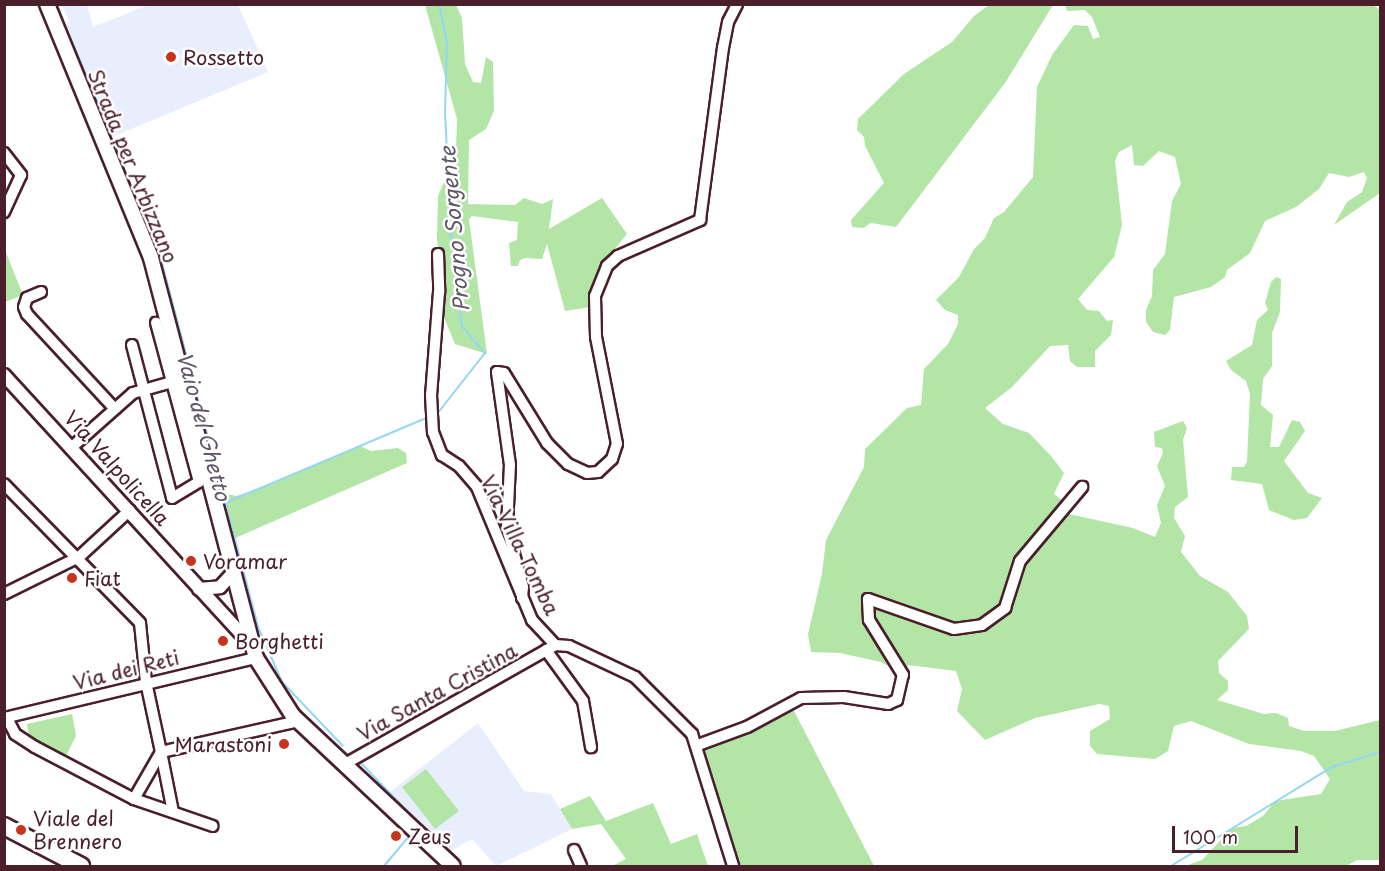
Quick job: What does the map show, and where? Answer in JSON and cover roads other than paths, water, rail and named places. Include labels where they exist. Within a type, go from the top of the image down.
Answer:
[{"type":"main road","name":"Strada per Arbizzano","points":[[47,4],[152,258],[232,574],[254,651]]},
{"type":"main road","name":"Via Valpolicella","points":[[254,651],[274,690],[299,721],[451,865]]},
{"type":"main road","points":[[4,826],[81,867]]},
{"type":"street","points":[[522,598],[523,587],[507,528],[510,465],[497,372],[504,373],[547,443],[568,464],[587,473],[598,472],[612,459],[617,444],[596,337],[596,296],[607,266],[618,256],[700,220],[723,48],[728,22],[737,4]]},
{"type":"street","points":[[4,153],[21,175],[4,212]]},
{"type":"street","name":"Via Villa Tomba","points":[[438,254],[439,292],[431,395],[433,432],[442,455],[459,466],[477,488],[532,620],[554,646]]},
{"type":"street","points":[[40,292],[27,298],[27,314],[115,409]]},
{"type":"street","points":[[132,345],[172,498],[199,482],[156,323]]},
{"type":"street","name":"Via Valpolicella","points":[[7,382],[72,447],[130,510],[254,651]]},
{"type":"street","points":[[72,447],[133,393],[171,382]]},
{"type":"street","points":[[4,484],[79,556],[140,623],[146,682],[173,813]]},
{"type":"street","points":[[698,745],[747,727],[801,698],[844,697],[888,704],[897,700],[903,675],[869,620],[868,599],[954,629],[982,625],[1005,608],[1020,561],[1082,487]]},
{"type":"street","points":[[4,594],[79,556],[130,510]]},
{"type":"street","points":[[199,589],[220,587],[232,574]]},
{"type":"street","points":[[554,646],[636,677],[683,722],[698,745],[704,782],[733,867]]},
{"type":"street","name":"Via Santa Cristina","points":[[345,764],[554,646],[583,701],[591,747]]},
{"type":"street","name":"Via dei Reti","points":[[6,718],[254,651]]},
{"type":"street","points":[[6,718],[22,740],[135,799],[213,826]]},
{"type":"street","points":[[135,799],[161,752],[299,721]]},
{"type":"street","points":[[574,850],[581,867]]},
{"type":"waterway","name":"Vaio del Ghetto","points":[[57,4],[65,25]]},
{"type":"waterway","name":"Progno Sorgente","points":[[437,414],[485,353],[462,327],[451,234],[445,113],[447,42],[439,4]]},
{"type":"waterway","name":"Vaio del Ghetto","points":[[74,47],[87,77]]},
{"type":"waterway","name":"Vaio del Ghetto","points":[[92,89],[162,263],[258,627],[282,682],[343,746]]},
{"type":"waterway","name":"Progno Sorgente","points":[[225,503],[429,417]]},
{"type":"waterway","points":[[1171,866],[1332,767],[1380,752]]},
{"type":"waterway","name":"Vaio del Ghetto","points":[[360,762],[418,822]]},
{"type":"waterway","name":"Vaio del Ghetto","points":[[384,866],[409,836]]},
{"type":"place","name":"Rossetto","points":[[171,57]]},
{"type":"place","name":"Voramar","points":[[191,561]]},
{"type":"place","name":"Fiat","points":[[72,578]]},
{"type":"place","name":"Borghetti","points":[[223,641]]},
{"type":"place","name":"Marastoni","points":[[284,744]]},
{"type":"place","name":"Viale del Brennero","points":[[21,830]]},
{"type":"place","name":"Zeus","points":[[396,836]]}]
